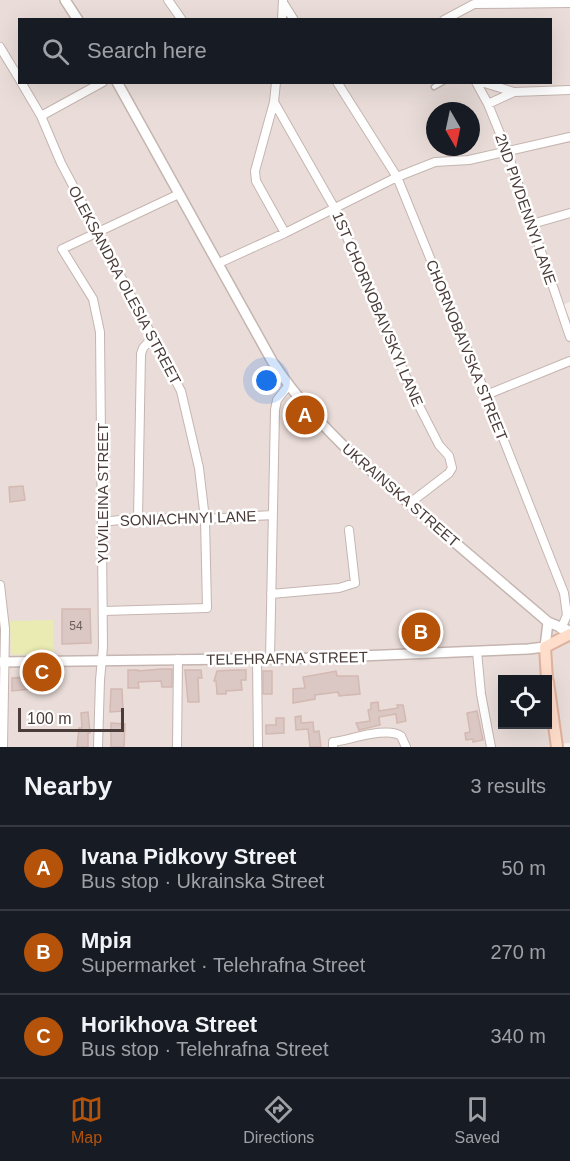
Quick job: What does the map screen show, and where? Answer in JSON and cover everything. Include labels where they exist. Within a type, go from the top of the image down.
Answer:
[{"type":"main road","name":"TELEHRAFNA STREET","points":[[545,647],[567,631]]},
{"type":"main road","points":[[545,647],[547,675]]},
{"type":"main road","points":[[552,714],[557,747]]},
{"type":"street","points":[[65,0],[77,18]]},
{"type":"street","points":[[168,0],[181,18]]},
{"type":"street","points":[[282,18],[284,2]]},
{"type":"street","points":[[284,2],[293,18]]},
{"type":"street","points":[[448,18],[474,4],[570,3]]},
{"type":"street","name":"OLEKSANDRA OLESIA STREET","points":[[0,47],[18,78]]},
{"type":"street","name":"OLEKSANDRA OLESIA STREET","points":[[22,84],[41,116],[61,163],[181,391],[199,468],[205,519],[207,608],[103,611]]},
{"type":"street","points":[[41,116],[99,84]]},
{"type":"street","name":"UKRAINSKA STREET","points":[[118,84],[288,386],[356,458],[548,622],[567,631]]},
{"type":"street","points":[[276,84],[274,102],[255,171],[256,181],[285,234]]},
{"type":"street","name":"CHORNOBAIVSKA STREET","points":[[338,84],[397,177],[564,593],[567,631]]},
{"type":"street","name":"2ND PIVDENNYI LANE","points":[[477,84],[488,104],[507,151],[570,337]]},
{"type":"street","points":[[488,84],[514,92],[570,90]]},
{"type":"street","points":[[488,104],[514,92]]},
{"type":"street","name":"1ST CHORNOBAIVSKYI LANE","points":[[274,102],[335,209],[415,398],[439,445],[451,462],[452,468],[449,473],[410,503]]},
{"type":"street","points":[[219,263],[285,234],[397,177],[435,162],[469,160],[570,137]]},
{"type":"street","points":[[98,231],[179,194]]},
{"type":"street","points":[[531,224],[570,213]]},
{"type":"street","name":"YUVILEINA STREET","points":[[98,231],[62,249],[93,299],[100,332],[103,611],[98,747]]},
{"type":"street","points":[[561,310],[570,308]]},
{"type":"street","points":[[138,518],[141,354],[152,338]]},
{"type":"street","points":[[486,395],[570,361]]},
{"type":"street","points":[[270,658],[275,410],[277,400],[288,386]]},
{"type":"street","name":"SONIACHNYI LANE","points":[[102,522],[138,518],[205,519],[273,515]]},
{"type":"street","points":[[271,594],[339,588],[355,583],[349,530]]},
{"type":"street","points":[[0,585],[5,629],[2,662],[3,747]]},
{"type":"street","points":[[545,647],[548,622]]},
{"type":"street","name":"TELEHRAFNA STREET","points":[[2,662],[257,659],[477,652],[545,647]]},
{"type":"street","points":[[477,652],[481,694],[491,747]]},
{"type":"street","points":[[177,747],[178,659]]},
{"type":"street","points":[[257,659],[258,747]]},
{"type":"street","points":[[333,745],[377,734],[398,733],[406,747]]},
{"type":"lane","points":[[434,87],[439,84]]},
{"type":"shaded area","points":[[0,0],[570,0],[570,302],[563,305],[570,319],[570,743],[550,744],[550,747],[0,747]]},
{"type":"green space","points":[[53,620],[53,654],[11,655],[10,621]]},
{"type":"building","points":[[23,486],[25,500],[10,502],[9,487]]},
{"type":"building","points":[[62,609],[90,609],[91,643],[62,644]]},
{"type":"building","points":[[423,621],[426,625],[428,640],[416,641],[414,622]]},
{"type":"building","points":[[172,669],[172,687],[162,687],[161,681],[138,682],[139,688],[128,688],[128,670]]},
{"type":"building","points":[[185,670],[201,670],[202,678],[198,678],[199,702],[188,702]]},
{"type":"building","points":[[246,670],[246,680],[241,680],[242,690],[217,694],[216,681],[214,681],[217,671]]},
{"type":"building","points":[[263,671],[272,671],[272,694],[263,694]]},
{"type":"building","points":[[336,671],[337,676],[358,676],[360,694],[339,696],[338,692],[315,695],[315,699],[293,703],[293,689],[305,688],[303,677]]},
{"type":"building","points":[[29,677],[30,689],[12,691],[12,678]]},
{"type":"building","points":[[111,689],[122,689],[123,711],[110,712]]},
{"type":"building","points":[[378,702],[379,711],[403,705],[406,721],[397,723],[396,714],[379,717],[380,725],[359,730],[356,723],[370,721],[368,710],[371,709],[371,703]]},
{"type":"building","points":[[477,711],[483,740],[473,742],[473,739],[466,740],[465,733],[470,732],[467,713]]},
{"type":"building","points":[[88,712],[90,733],[88,733],[88,747],[77,747],[79,728],[82,728],[81,713]]},
{"type":"building","points":[[301,716],[301,723],[313,722],[314,732],[319,731],[321,747],[310,747],[308,729],[296,730],[295,717]]},
{"type":"building","points":[[276,718],[284,718],[284,733],[266,734],[266,725],[276,725]]},
{"type":"building","points":[[111,723],[125,724],[124,747],[111,747]]},
{"type":"place","name":"Ivana Pidkovy Street","points":[[305,415]]},
{"type":"place","name":"Мрія","points":[[421,632]]},
{"type":"place","name":"Horikhova Street","points":[[42,672]]}]
